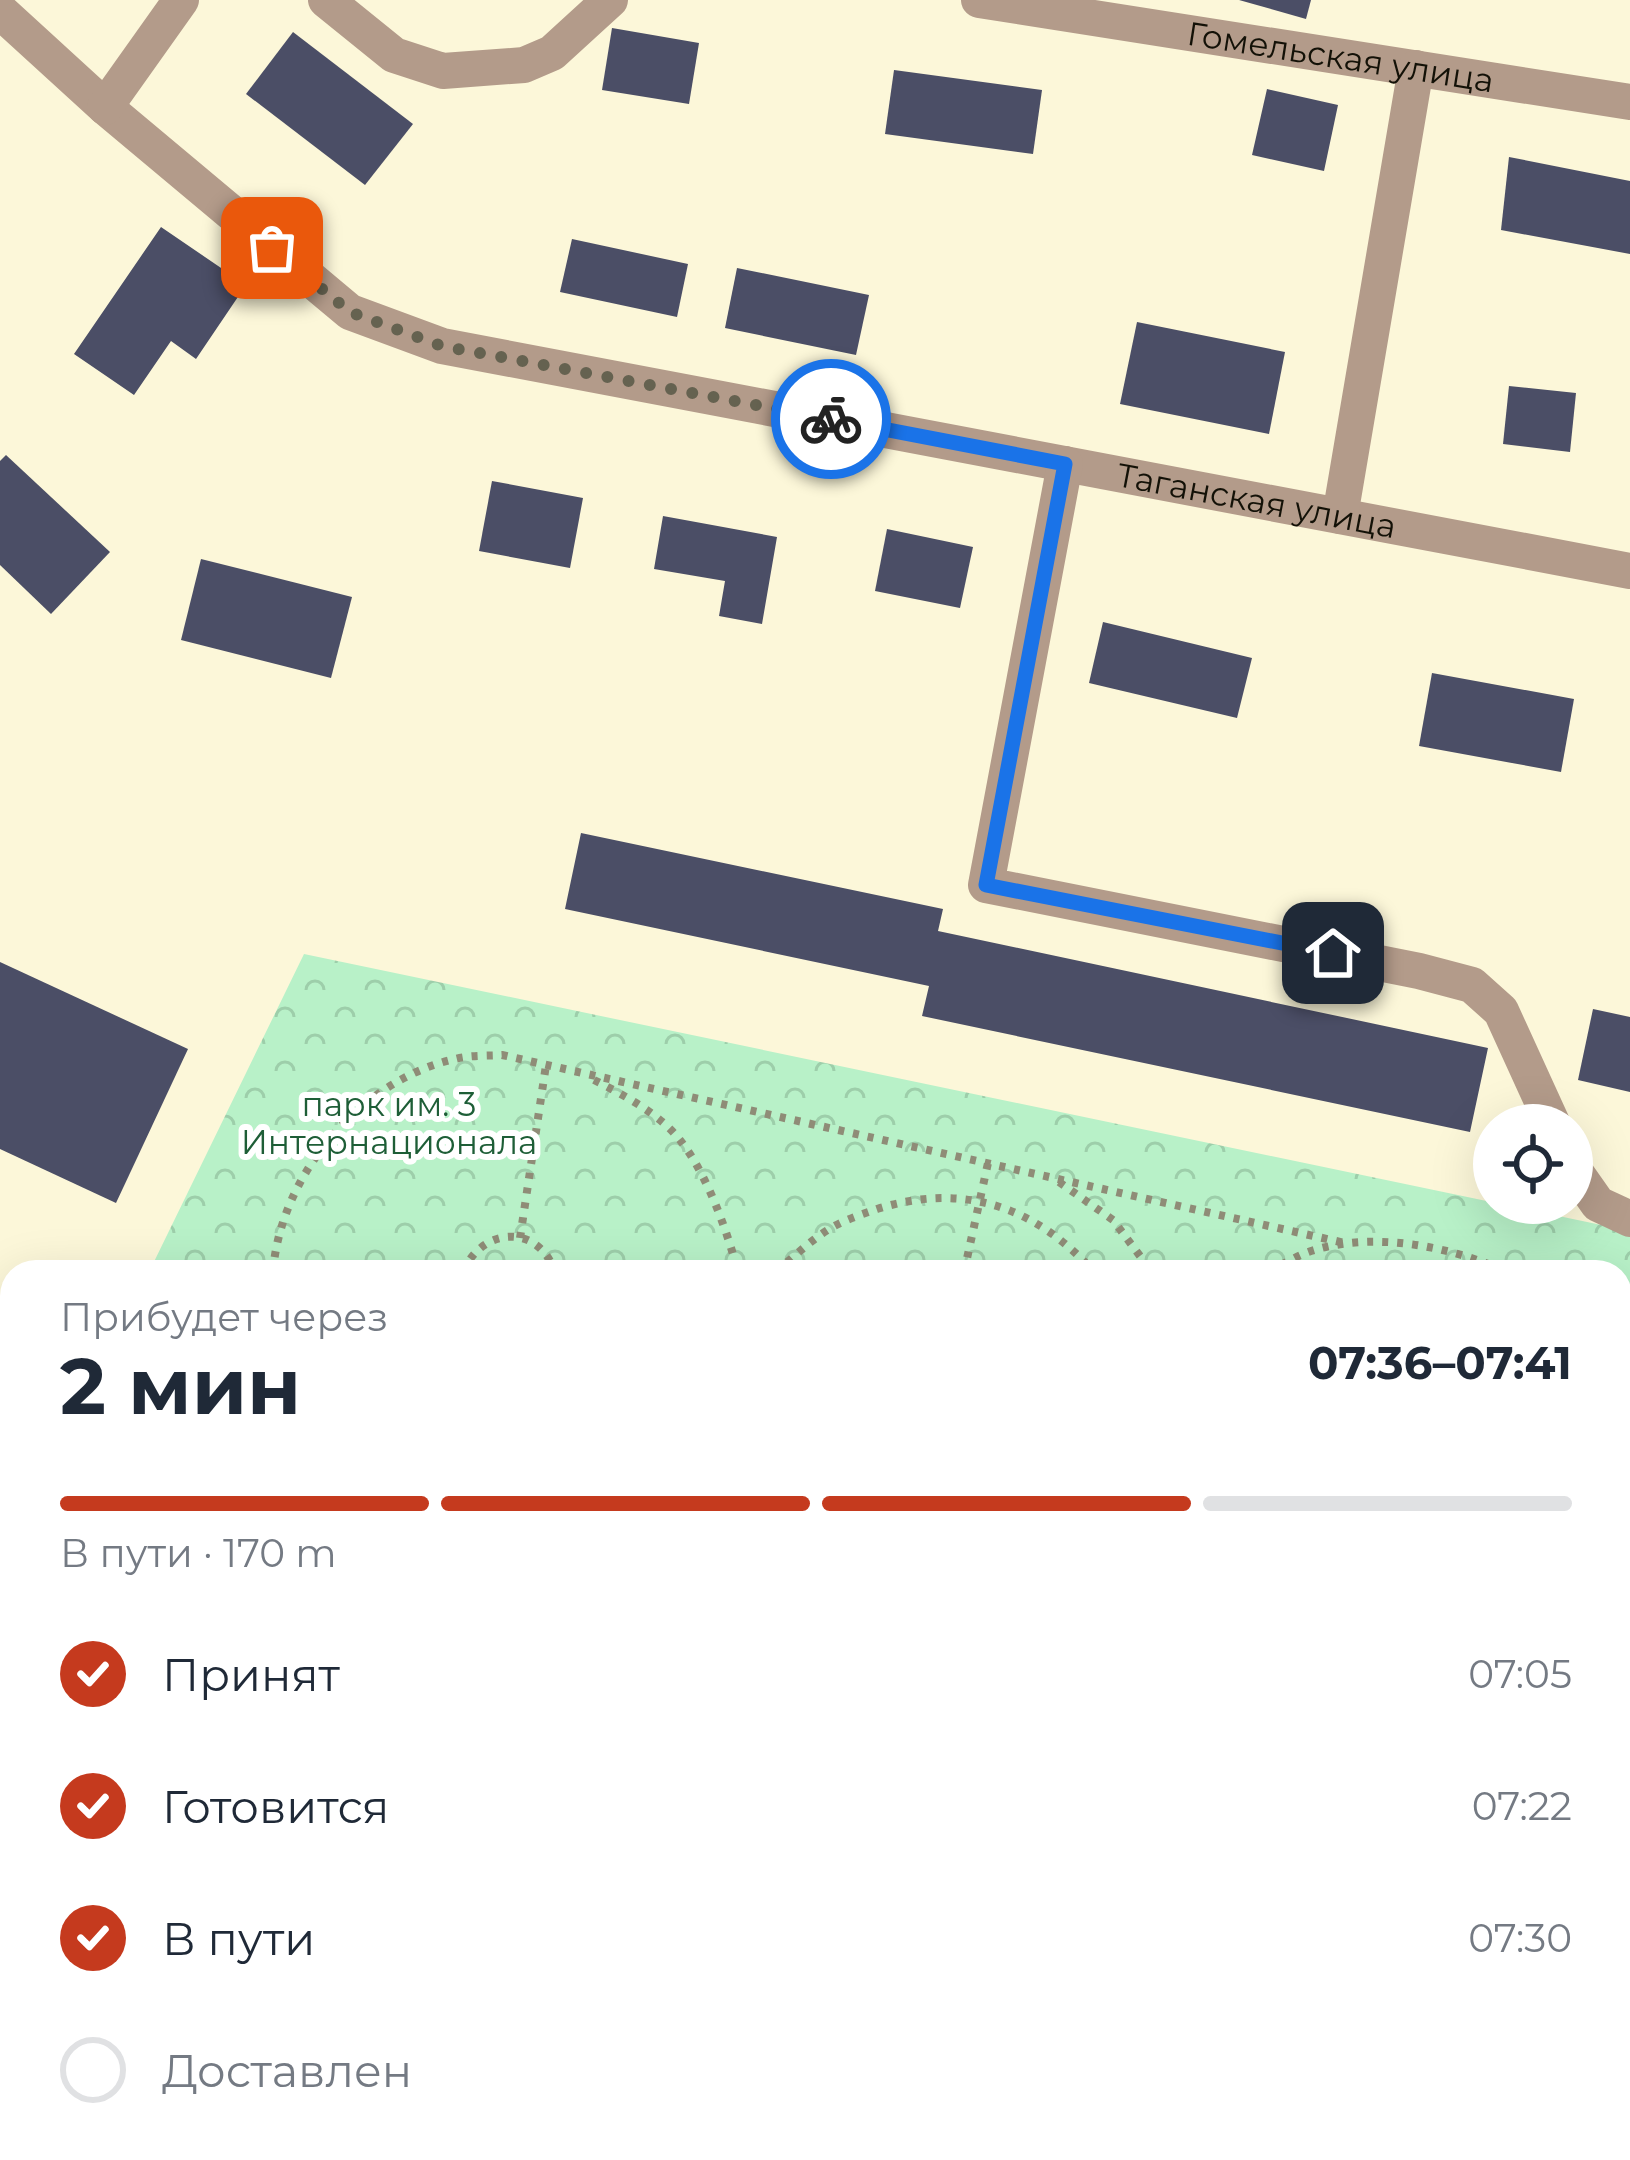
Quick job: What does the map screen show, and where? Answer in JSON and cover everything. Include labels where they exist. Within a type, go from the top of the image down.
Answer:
[{"type":"street","points":[[105,107],[181,0]]},
{"type":"street","points":[[326,0],[394,55],[443,70],[524,65],[552,53],[610,0]]},
{"type":"street","name":"Гомельская улица","points":[[979,0],[1630,102]]},
{"type":"street","name":"Таганская улица","points":[[0,10],[105,107],[350,312],[442,346],[1630,571]]},
{"type":"street","points":[[1340,516],[1416,68]]},
{"type":"street","points":[[1065,464],[986,885],[1419,970],[1472,985],[1501,1011],[1543,1104]]},
{"type":"street","points":[[1593,1197],[1630,1219]]},
{"type":"path","points":[[274,1260],[283,1219],[298,1183],[350,1118],[381,1092],[418,1073],[455,1059],[502,1055],[1346,1243],[1409,1243],[1467,1260]]},
{"type":"path","points":[[520,1238],[546,1065]]},
{"type":"path","points":[[582,1073],[645,1108],[672,1130],[715,1199],[734,1260]]},
{"type":"path","points":[[967,1260],[988,1163]]},
{"type":"path","points":[[1051,1177],[1113,1220],[1143,1260]]},
{"type":"path","points":[[791,1260],[830,1228],[902,1202],[933,1197],[1011,1209],[1048,1229],[1083,1260]]},
{"type":"path","points":[[469,1260],[483,1244],[498,1238],[520,1238],[542,1250],[548,1260]]},
{"type":"path","points":[[1292,1260],[1346,1243]]},
{"type":"green space","name":"парк им. 3 Интернационала","points":[[304,954],[1473,1198],[1473,1224],[1593,1223],[1630,1231],[1630,1260],[155,1260]]},
{"type":"building","points":[[1239,0],[1311,0],[1306,19]]},
{"type":"building","points":[[612,28],[699,43],[689,104],[602,90]]},
{"type":"building","points":[[293,32],[413,124],[365,185],[246,94]]},
{"type":"building","points":[[894,70],[1042,90],[1033,154],[885,134]]},
{"type":"building","points":[[1267,89],[1338,105],[1324,171],[1252,155]]},
{"type":"building","points":[[1509,157],[1630,181],[1630,254],[1501,230]]},
{"type":"building","points":[[161,227],[246,285],[196,359],[171,341],[134,395],[74,354]]},
{"type":"building","points":[[572,239],[688,264],[677,317],[560,292]]},
{"type":"building","points":[[737,268],[869,295],[856,355],[725,328]]},
{"type":"building","points":[[1137,322],[1285,352],[1269,434],[1120,404]]},
{"type":"building","points":[[1509,386],[1576,393],[1570,452],[1503,444]]},
{"type":"building","points":[[6,455],[110,552],[51,614],[0,565],[0,461]]},
{"type":"building","points":[[492,481],[583,498],[570,568],[479,551]]},
{"type":"building","points":[[663,516],[777,537],[762,624],[719,616],[725,581],[654,569]]},
{"type":"building","points":[[887,529],[973,547],[960,608],[875,591]]},
{"type":"building","points":[[201,559],[352,597],[331,678],[181,640]]},
{"type":"building","points":[[1103,622],[1252,658],[1237,718],[1089,683]]},
{"type":"building","points":[[1432,673],[1574,699],[1561,772],[1419,746]]},
{"type":"building","points":[[581,833],[943,909],[938,931],[1488,1048],[1470,1132],[922,1016],[929,986],[565,909]]},
{"type":"building","points":[[0,962],[188,1049],[116,1203],[0,1149]]},
{"type":"building","points":[[1593,1009],[1630,1017],[1630,1092],[1578,1080]]},
{"type":"way so far","points":[[272,248],[350,312],[442,346],[831,419]]},
{"type":"route","points":[[831,419],[1065,464],[986,885],[1333,953]]}]
